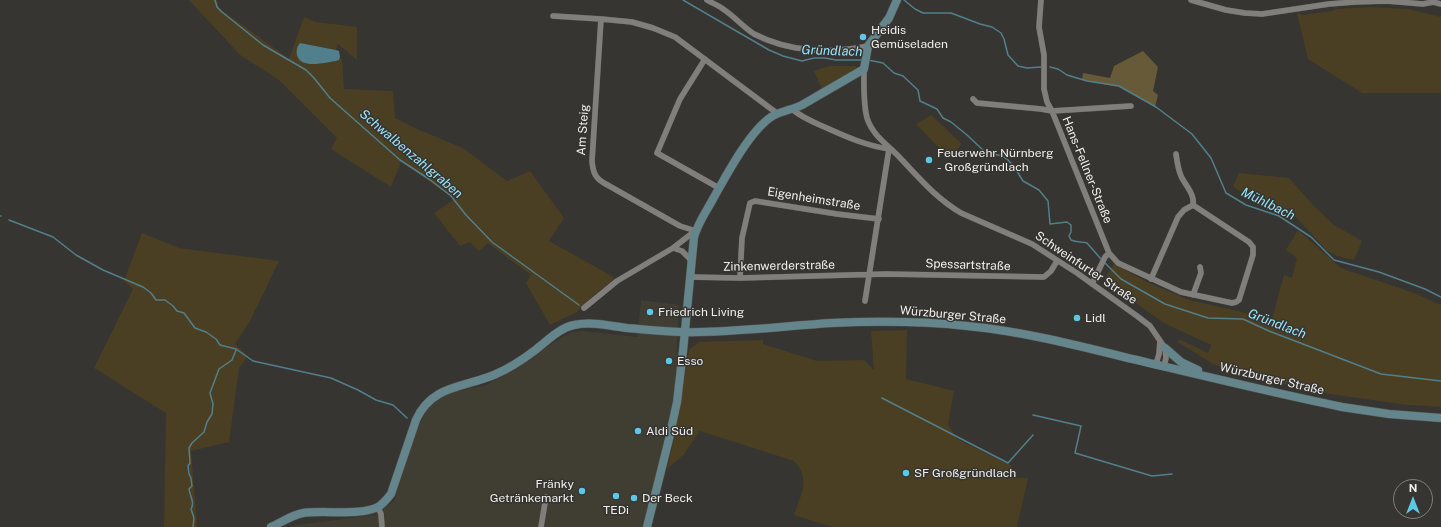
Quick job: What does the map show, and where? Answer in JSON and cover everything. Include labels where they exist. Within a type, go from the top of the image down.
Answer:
[{"type":"main road","points":[[647,527],[677,402],[691,260],[695,234],[700,221],[740,154],[765,122],[778,114],[793,110],[864,68],[867,49],[888,18],[896,0]]},
{"type":"main road","name":"Würzburger Straße","points":[[378,507],[391,494],[411,431],[420,411],[431,398],[445,390],[494,375],[507,369],[566,327],[576,324],[685,332],[728,332],[830,323],[876,322],[945,324],[993,329],[1026,334],[1342,406],[1389,414],[1441,418]]},
{"type":"main road","points":[[1166,348],[1181,362],[1221,379]]},
{"type":"main road","points":[[272,527],[302,513],[371,510],[378,507]]},
{"type":"street","points":[[707,0],[723,9],[753,33],[777,44],[822,51],[867,49]]},
{"type":"street","name":"Hans-Fellner-Straße","points":[[1041,0],[1039,27],[1044,55],[1044,89],[1047,102],[1052,111],[1107,255],[1118,263],[1181,292],[1193,296],[1232,303],[1236,302],[1239,300],[1253,255],[1253,247],[1248,242],[1193,205]]},
{"type":"street","points":[[1191,0],[1210,3],[1245,13],[1262,14],[1329,4],[1355,2],[1387,1],[1423,4],[1434,1],[1441,4]]},
{"type":"street","points":[[552,16],[632,22],[653,28],[675,37],[778,114]]},
{"type":"street","name":"Am Steig","points":[[601,19],[592,161],[594,173],[599,180],[695,234]]},
{"type":"street","points":[[705,59],[678,102],[657,153],[719,188]]},
{"type":"street","name":"Schweinfurter Straße","points":[[864,68],[867,118],[874,132],[889,149],[901,158],[932,193],[949,206],[969,217],[1025,240],[1092,284],[1150,326],[1166,348]]},
{"type":"street","points":[[973,100],[978,103],[1041,108],[1052,111],[1131,106]]},
{"type":"street","points":[[793,110],[803,118],[858,141],[889,149],[865,301]]},
{"type":"street","points":[[878,147],[881,141]]},
{"type":"street","points":[[1151,279],[1178,217],[1184,210],[1193,205],[1194,201],[1181,175],[1176,154]]},
{"type":"street","name":"Eigenheimstraße","points":[[740,278],[742,238],[750,203],[755,201],[879,219]]},
{"type":"street","points":[[584,308],[617,281],[695,234]]},
{"type":"street","points":[[673,248],[682,251],[691,260]]},
{"type":"street","points":[[1092,284],[1107,255]]},
{"type":"street","name":"Spessartstraße","points":[[869,274],[1044,277],[1051,271],[1057,261]]},
{"type":"street","points":[[1193,296],[1201,274],[1200,268]]},
{"type":"street","name":"Zinkenwerderstraße","points":[[690,278],[869,274]]},
{"type":"street","points":[[1160,341],[1160,365]]},
{"type":"street","points":[[1160,365],[1166,358],[1166,348]]},
{"type":"street","points":[[541,527],[546,497]]},
{"type":"street","points":[[378,507],[381,514],[382,527]]},
{"type":"shaded area","points":[[189,0],[217,0],[219,8],[289,59],[304,17],[316,22],[357,27],[357,60],[338,44],[336,50],[300,43],[297,51],[312,59],[322,62],[333,62],[339,60],[340,57],[342,60],[344,89],[393,91],[395,118],[463,148],[507,181],[530,171],[564,218],[549,241],[612,276],[614,279],[594,295],[577,312],[550,325],[526,283],[531,275],[488,243],[479,251],[470,242],[460,246],[434,213],[455,199],[401,162],[391,187],[331,149],[337,138],[279,80],[240,55]]},
{"type":"shaded area","points":[[1371,7],[1408,9],[1441,17],[1441,93],[1362,93],[1308,59],[1297,13],[1303,15],[1332,11],[1336,9]]},
{"type":"shaded area","points":[[1143,51],[1158,67],[1153,91],[1158,95],[1155,107],[1119,87],[1082,80],[1083,73],[1110,78],[1114,66]]},
{"type":"shaded area","points":[[829,66],[855,66],[858,68],[822,89],[814,71]]},
{"type":"shaded area","points":[[931,115],[962,144],[949,158],[916,124]]},
{"type":"shaded area","points":[[1239,173],[1289,178],[1314,206],[1334,225],[1362,241],[1354,260],[1337,256],[1326,250],[1293,214],[1238,190],[1233,186]]},
{"type":"shaded area","points":[[1298,230],[1341,268],[1414,293],[1441,305],[1441,407],[1408,405],[1316,392],[1258,378],[1213,364],[1178,342],[1179,339],[1208,353],[1211,345],[1164,323],[1104,280],[1114,264],[1149,283],[1189,300],[1272,319],[1284,275],[1292,278],[1297,258],[1286,250]]},
{"type":"shaded area","points":[[142,233],[179,248],[279,261],[250,321],[235,344],[248,356],[239,368],[229,442],[191,451],[197,527],[164,527],[166,413],[94,368],[133,289],[124,281]]},
{"type":"shaded area","points":[[641,300],[679,305],[677,344],[678,368],[667,438],[644,527],[290,527],[375,515],[394,501],[417,429],[430,405],[451,392],[487,385],[503,373],[571,332],[583,331],[637,337]]},
{"type":"shaded area","points":[[907,330],[906,379],[954,391],[948,424],[957,439],[1012,466],[1010,478],[1028,478],[1017,527],[832,527],[794,515],[802,493],[803,480],[802,474],[794,461],[700,431],[683,455],[667,469],[674,439],[689,350],[699,342],[763,340],[763,344],[817,361],[864,360],[874,370],[871,331]]},
{"type":"water","points":[[300,43],[339,51],[339,60],[314,64],[303,62],[299,60],[297,55],[297,47]]},
{"type":"waterway","name":"Schwalbenzahlgraben","points":[[215,0],[217,7],[222,12],[263,45],[306,70],[330,98],[400,160],[429,179],[451,196],[466,215],[492,242],[579,305]]},
{"type":"waterway","name":"Gründlach","points":[[683,0],[769,50],[783,56],[802,61],[814,58],[862,60]]},
{"type":"waterway","name":"Mühlbach","points":[[904,0],[915,9],[923,13],[951,13],[992,27],[1001,33],[1008,55],[1018,66],[1027,68],[1041,67]]},
{"type":"waterway","name":"Gründlach","points":[[868,60],[883,63],[894,73],[903,76],[918,90],[920,101],[937,109],[943,118],[951,122],[985,152],[1002,156],[1008,160],[1023,181],[1039,190],[1048,201],[1050,224],[1067,222],[1071,225],[1071,232],[1069,236],[1071,240],[1087,243],[1101,259]]},
{"type":"waterway","name":"Mühlbach","points":[[1050,67],[1058,69],[1067,75],[1087,81],[1119,86],[1156,107],[1192,134],[1211,158],[1226,193],[1246,205],[1279,216],[1311,237],[1334,260],[1379,272],[1425,289],[1441,297]]},
{"type":"waterway","points":[[9,220],[53,237],[76,255],[103,270],[143,287],[151,293],[156,300],[165,300],[177,311],[184,313],[195,328],[206,332],[216,339],[220,345],[236,349],[253,361],[331,378],[376,400],[393,405],[407,418]]},
{"type":"waterway","name":"Gründlach","points":[[1104,262],[1121,279],[1165,304],[1208,318],[1243,319],[1269,331],[1381,374],[1441,381]]},
{"type":"waterway","points":[[193,527],[194,518],[191,509],[192,502],[189,489],[192,486],[188,466],[190,463],[189,448],[192,443],[204,432],[207,422],[212,414],[213,404],[210,393],[219,369],[232,360],[236,350]]},
{"type":"waterway","points":[[882,398],[1008,463],[1033,435]]},
{"type":"waterway","points":[[1033,415],[1081,426],[1075,453],[1152,476],[1172,474]]},
{"type":"place","name":"Heidis Gemüseladen","points":[[863,37]]},
{"type":"place","name":"Feuerwehr Nürnberg - Großgründlach","points":[[929,160]]},
{"type":"place","name":"Friedrich Living","points":[[650,312]]},
{"type":"place","name":"Lidl","points":[[1077,318]]},
{"type":"place","name":"Esso","points":[[669,361]]},
{"type":"place","name":"Aldi Süd","points":[[638,431]]},
{"type":"place","name":"SF Großgründlach","points":[[906,473]]},
{"type":"place","name":"Fränky Getränkemarkt","points":[[582,491]]},
{"type":"place","name":"TEDi","points":[[616,496]]},
{"type":"place","name":"Der Beck","points":[[634,498]]}]
